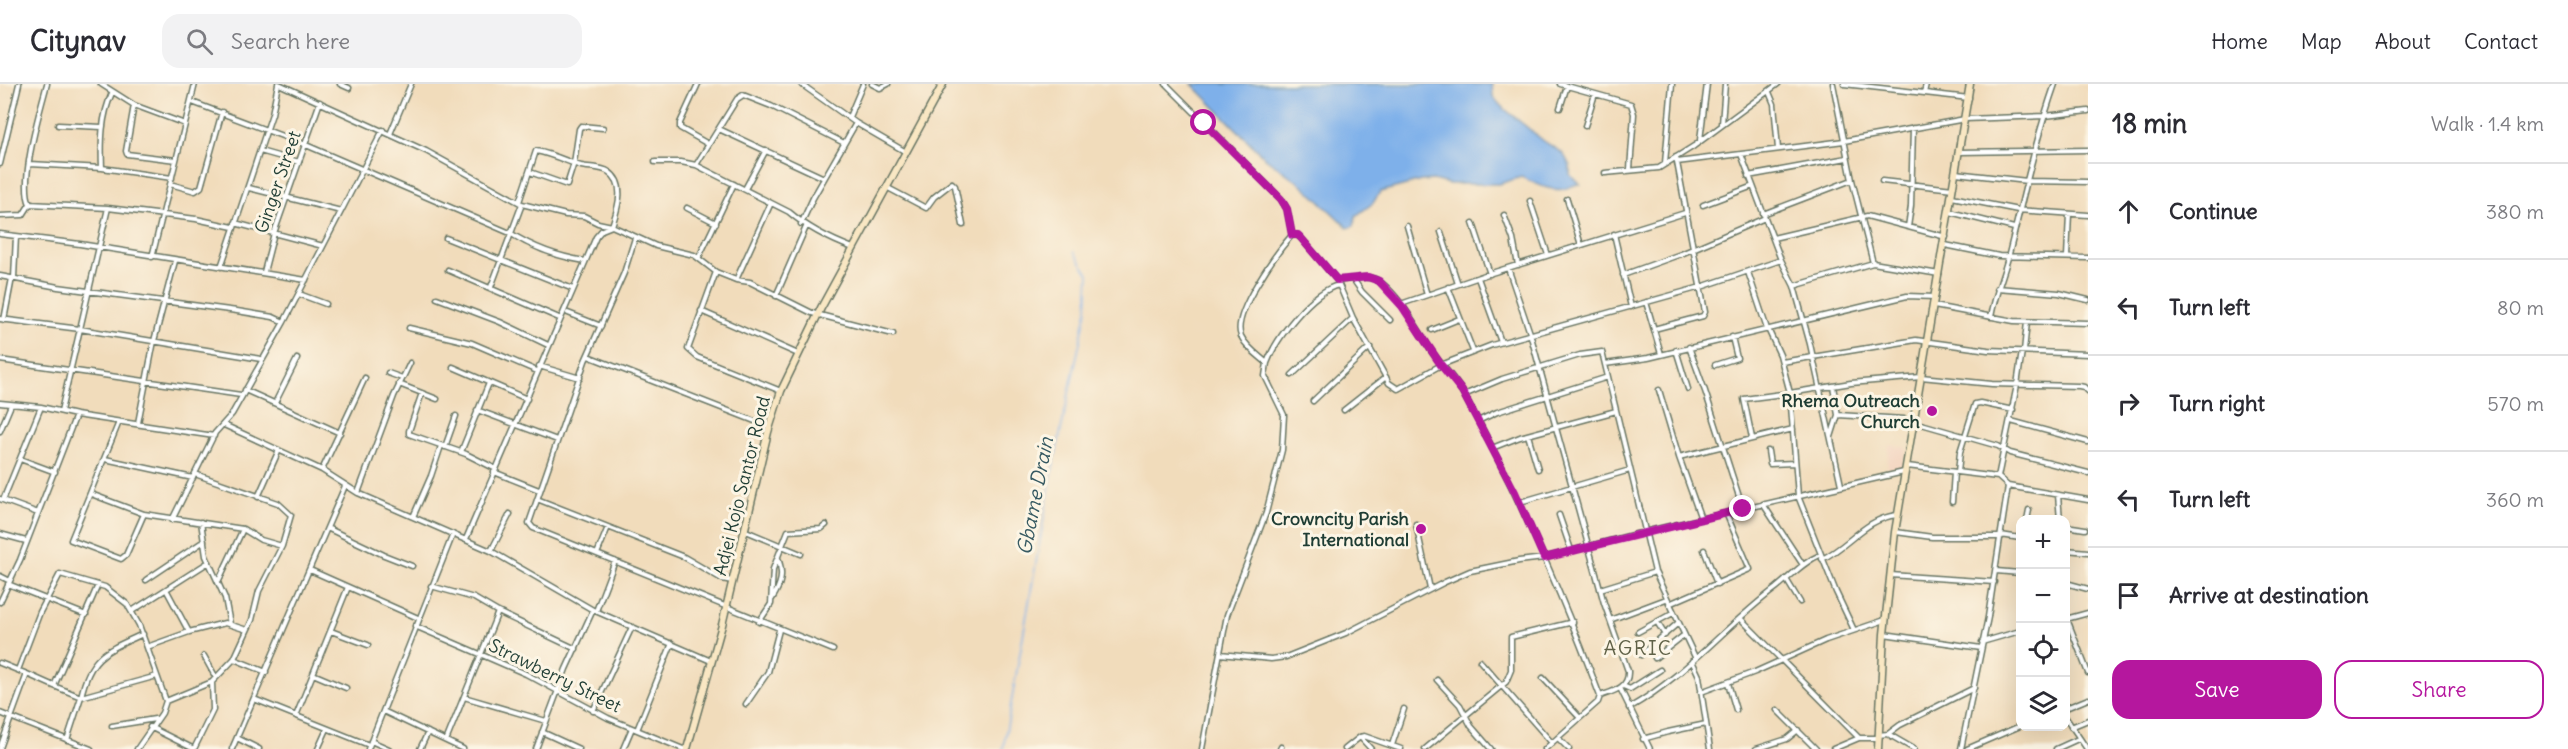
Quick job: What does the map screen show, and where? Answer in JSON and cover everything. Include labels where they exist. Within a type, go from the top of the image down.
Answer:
[{"type":"street","points":[[0,164],[2,145],[19,84]]},
{"type":"street","points":[[0,216],[23,215],[30,204],[28,197],[30,164],[48,84]]},
{"type":"street","points":[[102,84],[112,93],[134,105],[185,124]]},
{"type":"street","points":[[152,257],[192,102],[194,84]]},
{"type":"street","points":[[222,267],[234,225],[249,188],[279,84],[383,130],[450,163],[474,179],[521,203],[567,215],[584,216],[598,223],[612,226],[635,238],[699,257],[716,272],[736,280],[750,282],[818,315],[893,334]]},
{"type":"street","points":[[340,84],[349,88]]},
{"type":"street","points":[[390,134],[411,84]]},
{"type":"street","points":[[698,84],[680,123],[680,128],[708,144]]},
{"type":"street","points":[[801,84],[856,123],[906,152]]},
{"type":"street","points":[[849,117],[863,84]]},
{"type":"street","points":[[872,84],[880,88],[888,84]]},
{"type":"street","name":"Adjei Kojo Santor Road","points":[[685,749],[727,607],[770,427],[781,391],[818,315],[943,84]]},
{"type":"street","points":[[1166,84],[1281,199],[1287,209],[1292,235],[1244,308],[1239,322],[1241,336],[1267,363]]},
{"type":"street","points":[[1560,84],[1632,106],[1634,114],[1630,169]]},
{"type":"street","points":[[1665,164],[1672,84]]},
{"type":"street","points":[[1700,141],[1707,84]]},
{"type":"street","points":[[1722,124],[1725,84]]},
{"type":"street","points":[[1677,160],[1778,84]]},
{"type":"street","points":[[1833,84],[1852,180],[1874,263]]},
{"type":"street","points":[[1844,84],[1969,98]]},
{"type":"street","points":[[1924,93],[1926,84]]},
{"type":"street","points":[[1878,749],[1877,736],[1889,575],[1970,84]]},
{"type":"street","points":[[1991,316],[1997,288],[2009,255],[2018,210],[2034,152],[2055,84]]},
{"type":"street","points":[[1560,108],[1567,86]]},
{"type":"street","points":[[1769,92],[1774,104],[1778,149]]},
{"type":"street","points":[[102,168],[102,127],[112,93]]},
{"type":"street","points":[[1585,126],[1595,94]]},
{"type":"street","points":[[696,165],[737,99],[743,95],[771,106],[844,143]]},
{"type":"street","points":[[192,102],[306,145],[565,258],[585,261]]},
{"type":"street","name":"Ginger Street","points":[[264,272],[274,233],[320,102]]},
{"type":"street","points":[[134,105],[127,154],[176,160]]},
{"type":"street","points":[[1605,173],[1630,169],[1649,170],[1677,160],[1844,141],[1965,119],[2044,116],[2088,111]]},
{"type":"street","points":[[30,164],[102,168],[171,181],[195,191],[199,189],[222,112]]},
{"type":"street","points":[[776,296],[824,178],[856,123]]},
{"type":"street","points":[[58,125],[102,127]]},
{"type":"street","points":[[530,172],[567,185],[574,163],[579,129],[581,126],[603,128]]},
{"type":"street","points":[[1908,227],[1913,128]]},
{"type":"street","points":[[719,129],[824,178]]},
{"type":"street","points":[[172,520],[214,436],[232,414],[261,359],[284,322],[383,130]]},
{"type":"street","points":[[744,189],[766,150]]},
{"type":"street","points":[[1959,152],[2088,150]]},
{"type":"street","points":[[260,151],[299,162]]},
{"type":"street","points":[[490,287],[521,203],[536,151],[606,171],[613,176],[619,187],[619,193],[618,207],[612,226]]},
{"type":"street","points":[[1741,154],[1781,260],[1794,286],[1813,356],[1841,485]]},
{"type":"street","points":[[1748,176],[1847,158]]},
{"type":"street","points":[[1654,329],[1703,316],[1705,312],[1677,160]]},
{"type":"street","points":[[655,162],[681,162],[696,165],[789,212],[803,225],[854,248]]},
{"type":"street","points":[[1956,172],[2027,181],[2088,182]]},
{"type":"street","points":[[1623,275],[1852,180]]},
{"type":"street","points":[[1882,181],[1954,189]]},
{"type":"street","points":[[888,188],[926,208],[934,197],[952,183],[955,186],[963,225]]},
{"type":"street","points":[[699,257],[734,184]]},
{"type":"street","points":[[1703,205],[1753,186]]},
{"type":"street","points":[[249,188],[341,211]]},
{"type":"street","points":[[1952,197],[2018,210],[2088,215]]},
{"type":"street","points":[[1567,199],[1581,245]]},
{"type":"street","points":[[1530,201],[1548,255]]},
{"type":"street","points":[[736,280],[771,203]]},
{"type":"street","points":[[30,204],[108,208],[196,219],[274,233],[323,246]]},
{"type":"street","points":[[61,411],[108,208]]},
{"type":"street","points":[[687,208],[716,223]]},
{"type":"street","points":[[1950,212],[2014,228]]},
{"type":"street","points":[[1401,304],[1448,287],[1685,213]]},
{"type":"street","points":[[2067,257],[2069,214]]},
{"type":"street","points":[[1504,215],[1518,265]]},
{"type":"street","points":[[1773,238],[1873,216],[1946,237]]},
{"type":"street","points":[[1473,223],[1490,274]]},
{"type":"street","points":[[466,539],[527,399],[559,318],[596,237],[602,230],[612,226]]},
{"type":"street","points":[[1407,226],[1427,294]]},
{"type":"street","points":[[1441,232],[1458,284]]},
{"type":"street","points":[[0,234],[306,280]]},
{"type":"street","points":[[1614,234],[1630,307]]},
{"type":"street","points":[[1292,235],[1298,235],[1301,238],[1338,283],[1353,318],[1386,377],[1392,387],[1398,389],[1441,365],[1473,351],[1530,333],[1701,287],[1781,260]]},
{"type":"street","points":[[16,236],[13,278],[2,319],[80,329],[261,359]]},
{"type":"street","points":[[446,238],[573,289]]},
{"type":"street","points":[[635,238],[624,273],[588,356],[539,490],[529,519],[533,528],[759,622],[833,650]]},
{"type":"street","points":[[1945,245],[2000,256],[2088,258]]},
{"type":"street","points":[[138,423],[154,341],[175,261]]},
{"type":"street","points":[[1794,286],[1874,263],[1940,274]]},
{"type":"street","points":[[1508,268],[1530,333],[1600,589],[1628,670],[1627,680],[1622,687],[1600,696]]},
{"type":"street","points":[[448,270],[559,318]]},
{"type":"street","points":[[716,272],[688,349],[692,354],[781,391]]},
{"type":"street","points":[[1748,272],[1782,362],[1790,393],[1798,496],[1821,557],[1854,630]]},
{"type":"street","points":[[0,276],[268,316],[284,322]]},
{"type":"street","points":[[1202,749],[1230,604],[1266,513],[1282,450],[1284,415],[1266,376],[1267,363],[1300,312],[1319,294],[1338,283],[1368,277],[1379,281],[1401,304],[1441,365],[1464,395],[1520,502],[1572,622],[1600,696],[1598,702],[1545,749]]},
{"type":"street","points":[[1478,278],[1501,342]]},
{"type":"street","points":[[1353,279],[1362,292],[1390,320]]},
{"type":"street","points":[[1448,287],[1473,351]]},
{"type":"street","points":[[1997,288],[2059,293],[2088,300]]},
{"type":"street","points":[[299,294],[326,304]]},
{"type":"street","points":[[1605,364],[1804,322],[1907,296],[1935,297]]},
{"type":"street","points":[[437,298],[500,322],[548,345]]},
{"type":"street","points":[[1646,302],[1661,354]]},
{"type":"street","points":[[1934,306],[2027,322],[2088,323]]},
{"type":"street","points":[[701,311],[798,354]]},
{"type":"street","points":[[568,313],[601,326]]},
{"type":"street","points":[[1292,375],[1353,318]]},
{"type":"street","points":[[1432,330],[1459,318]]},
{"type":"street","points":[[1998,477],[2011,421],[2027,322]]},
{"type":"street","points":[[410,328],[472,343],[538,369],[580,378]]},
{"type":"street","points":[[1715,365],[1737,358],[1732,337]]},
{"type":"street","points":[[1782,362],[1916,340],[1965,348],[2088,354]]},
{"type":"street","points":[[1313,401],[1370,347]]},
{"type":"street","points":[[1689,347],[1743,509]]},
{"type":"street","points":[[1676,350],[1688,389]]},
{"type":"street","points":[[1464,395],[1502,379],[1600,351],[1654,572],[1684,635],[1699,676],[1710,749]]},
{"type":"street","points":[[588,356],[770,427]]},
{"type":"street","points":[[274,403],[297,358]]},
{"type":"street","points":[[0,360],[241,396]]},
{"type":"street","points":[[358,493],[399,384],[410,363]]},
{"type":"street","points":[[453,367],[527,399]]},
{"type":"street","points":[[388,373],[402,378]]},
{"type":"street","points":[[1344,410],[1386,377]]},
{"type":"street","points":[[1478,421],[1497,412],[1608,377]]},
{"type":"street","points":[[1752,438],[1744,399],[1833,386],[1922,377],[2017,385],[2079,386],[2088,391]]},
{"type":"street","points":[[322,470],[365,378]]},
{"type":"street","points":[[461,452],[489,383]]},
{"type":"street","points":[[399,384],[437,399]]},
{"type":"street","points":[[1831,437],[1838,415],[1833,386]]},
{"type":"street","points":[[244,390],[340,433]]},
{"type":"street","points":[[1659,390],[1678,457],[1701,519]]},
{"type":"street","points":[[422,393],[408,433],[461,452],[495,471],[539,490]]},
{"type":"street","points":[[0,403],[41,407],[76,415],[214,436]]},
{"type":"street","points":[[1953,502],[1958,462],[1974,407],[1977,403],[2013,410]]},
{"type":"street","points":[[0,431],[11,405]]},
{"type":"street","points":[[38,513],[2,500],[41,407]]},
{"type":"street","points":[[477,410],[557,440]]},
{"type":"street","points":[[1492,448],[1528,435],[1616,411]]},
{"type":"street","points":[[0,602],[55,472],[76,415]]},
{"type":"street","points":[[1838,415],[1883,416],[1914,423],[2003,448],[2010,453],[2088,472]]},
{"type":"street","points":[[413,517],[456,416]]},
{"type":"street","points":[[2011,421],[2088,442]]},
{"type":"street","points":[[119,422],[71,540],[119,560],[126,555],[144,514]]},
{"type":"street","points":[[224,425],[322,470],[358,493],[491,551],[594,610],[712,661]]},
{"type":"street","points":[[1678,457],[1793,429]]},
{"type":"street","points":[[1528,435],[1538,469]]},
{"type":"street","points":[[258,497],[279,450]]},
{"type":"street","points":[[1768,451],[1770,464],[1794,463]]},
{"type":"street","points":[[20,459],[55,472]]},
{"type":"street","points":[[105,459],[194,476],[280,504],[291,515],[282,546],[259,591],[252,620],[234,659],[212,682],[166,701]]},
{"type":"street","points":[[1220,654],[1271,659],[1286,657],[1346,633],[1470,571],[1544,558],[1906,469],[1998,477],[2008,486],[2088,500]]},
{"type":"street","points":[[1520,502],[1630,470]]},
{"type":"street","points":[[232,749],[345,486]]},
{"type":"street","points":[[1961,749],[1996,571],[2008,486]]},
{"type":"street","points":[[91,494],[144,514],[243,530],[261,540],[282,546]]},
{"type":"street","points":[[2058,495],[2060,515]]},
{"type":"street","points":[[537,499],[684,557],[722,579],[733,581]]},
{"type":"street","points":[[1763,504],[1803,565]]},
{"type":"street","points":[[2028,515],[2029,510]]},
{"type":"street","points":[[1669,604],[1741,574],[1750,567],[1726,513]]},
{"type":"street","points":[[491,551],[510,514]]},
{"type":"street","points":[[1559,515],[1570,550]]},
{"type":"street","points":[[1629,708],[1660,690],[1803,565],[1850,542],[1874,521],[1898,515]]},
{"type":"street","points":[[201,522],[209,562],[219,580],[230,624]]},
{"type":"street","points":[[1416,524],[1430,589]]},
{"type":"street","points":[[772,600],[774,564],[790,529],[821,529],[826,525]]},
{"type":"street","points":[[597,554],[608,527]]},
{"type":"street","points":[[2070,527],[2085,529]]},
{"type":"street","points":[[327,528],[412,566]]},
{"type":"street","points":[[219,580],[243,530]]},
{"type":"street","points":[[746,531],[801,554]]},
{"type":"street","points":[[1895,532],[1932,537],[2016,538]]},
{"type":"street","points":[[0,534],[26,541]]},
{"type":"street","points":[[369,745],[453,534]]},
{"type":"street","points":[[146,580],[204,540]]},
{"type":"street","points":[[1704,550],[1717,584]]},
{"type":"street","points":[[2070,550],[2088,552]]},
{"type":"street","points":[[759,622],[779,588],[782,573],[778,558]]},
{"type":"street","points":[[536,749],[576,649],[615,561]]},
{"type":"street","points":[[132,611],[209,562]]},
{"type":"street","points":[[309,570],[418,618]]},
{"type":"street","points":[[1996,571],[2016,573]]},
{"type":"street","points":[[1600,589],[1654,572]]},
{"type":"street","points":[[18,670],[46,599],[62,573],[114,591],[132,611],[143,634],[166,701],[162,713],[137,749]]},
{"type":"street","points":[[1889,575],[1994,582]]},
{"type":"street","points":[[0,576],[46,599],[86,615]]},
{"type":"street","points":[[1786,579],[1800,602]]},
{"type":"street","points":[[2070,584],[2088,589]]},
{"type":"street","points":[[54,686],[98,585]]},
{"type":"street","points":[[431,586],[464,594],[576,649]]},
{"type":"street","points":[[296,716],[348,587]]},
{"type":"street","points":[[166,591],[189,632]]},
{"type":"street","points":[[1610,620],[1665,599]]},
{"type":"street","points":[[446,741],[498,612]]},
{"type":"street","points":[[1638,632],[1673,613]]},
{"type":"street","points":[[2070,618],[2088,613]]},
{"type":"street","points":[[1740,618],[1859,738]]},
{"type":"street","points":[[1701,692],[1854,630],[1885,620]]},
{"type":"street","points":[[1425,749],[1501,687],[1510,676],[1511,637],[1572,622]]},
{"type":"street","points":[[1657,622],[1665,635]]},
{"type":"street","points":[[1641,655],[1678,623]]},
{"type":"street","points":[[2068,623],[2088,673]]},
{"type":"street","points":[[147,647],[189,632],[230,624],[247,630]]},
{"type":"street","name":"Strawberry Street","points":[[415,626],[481,654],[593,711],[685,749]]},
{"type":"street","points":[[593,711],[632,627]]},
{"type":"street","points":[[746,704],[768,672],[779,630]]},
{"type":"street","points":[[331,631],[368,645]]},
{"type":"street","points":[[1982,642],[2016,632]]},
{"type":"street","points":[[67,740],[86,676],[95,660],[107,650],[143,634]]},
{"type":"street","points":[[1884,634],[1981,648]]},
{"type":"street","points":[[1655,658],[1684,635]]},
{"type":"street","points":[[637,730],[672,643]]},
{"type":"street","points":[[204,657],[216,678]]},
{"type":"street","points":[[234,659],[266,672]]},
{"type":"street","points":[[1480,661],[1552,744]]},
{"type":"street","points":[[0,663],[81,697],[157,676]]},
{"type":"street","points":[[1622,687],[1630,689],[1660,670]]},
{"type":"street","points":[[0,748],[27,674]]},
{"type":"street","points":[[313,674],[346,688]]},
{"type":"street","points":[[1543,678],[1580,718]]},
{"type":"street","points":[[1437,680],[1460,705],[1471,726],[1491,749]]},
{"type":"street","points":[[150,728],[194,749],[213,710],[212,682]]},
{"type":"street","points":[[1728,683],[1736,710]]},
{"type":"street","points":[[1622,687],[1629,708],[1648,747],[1642,749]]},
{"type":"street","points":[[1833,749],[1859,738],[1888,734],[1900,724],[1974,688]]},
{"type":"street","points":[[464,697],[546,721]]},
{"type":"street","points":[[254,699],[369,745],[390,749]]},
{"type":"street","points":[[2070,706],[2088,699]]},
{"type":"street","points":[[1392,745],[1404,709]]},
{"type":"street","points":[[1777,710],[1816,749]]},
{"type":"street","points":[[382,711],[463,749]]},
{"type":"street","points":[[0,713],[91,749]]},
{"type":"street","points":[[112,726],[156,719]]},
{"type":"street","points":[[2086,749],[2071,727],[2088,720]]},
{"type":"street","points":[[1643,739],[1706,724]]},
{"type":"street","points":[[623,749],[632,728]]},
{"type":"street","points":[[1967,749],[2016,728]]},
{"type":"street","points":[[318,749],[327,729]]},
{"type":"street","points":[[1756,749],[1786,739],[1798,730]]},
{"type":"street","points":[[420,749],[428,732]]},
{"type":"street","points":[[542,732],[579,749]]},
{"type":"street","points":[[1888,734],[1914,749]]},
{"type":"street","points":[[1360,737],[1371,749]]},
{"type":"street","points":[[1345,749],[1360,737],[1371,737],[1401,749]]},
{"type":"street","points":[[237,738],[259,749]]},
{"type":"street","points":[[1558,738],[1569,749]]},
{"type":"street","points":[[2056,749],[2078,739]]},
{"type":"shaded area","points":[[1889,445],[1907,448],[1901,471],[1887,470]]},
{"type":"water","points":[[1192,84],[1492,84],[1493,97],[1545,142],[1563,153],[1570,166],[1570,175],[1580,184],[1558,190],[1521,177],[1499,184],[1448,184],[1433,180],[1421,181],[1380,192],[1373,203],[1356,216],[1354,226],[1348,228],[1305,187],[1264,157]]},
{"type":"waterway","name":"Gbame Drain","points":[[1003,749],[1053,467],[1087,310],[1089,274],[1074,252]]},
{"type":"place","name":"Rhema Outreach Church","points":[[1932,411]]},
{"type":"place","name":"Crowncity Parish International","points":[[1421,529]]},
{"type":"district","name":"AGRIC","points":[[1638,648]]},
{"type":"route","points":[[1204,123],[1281,199],[1287,209],[1292,235],[1298,235],[1301,238],[1331,275],[1337,280],[1344,281],[1368,277],[1379,281],[1402,306],[1441,365],[1462,391],[1521,504],[1535,542],[1544,558],[1743,509]]}]
